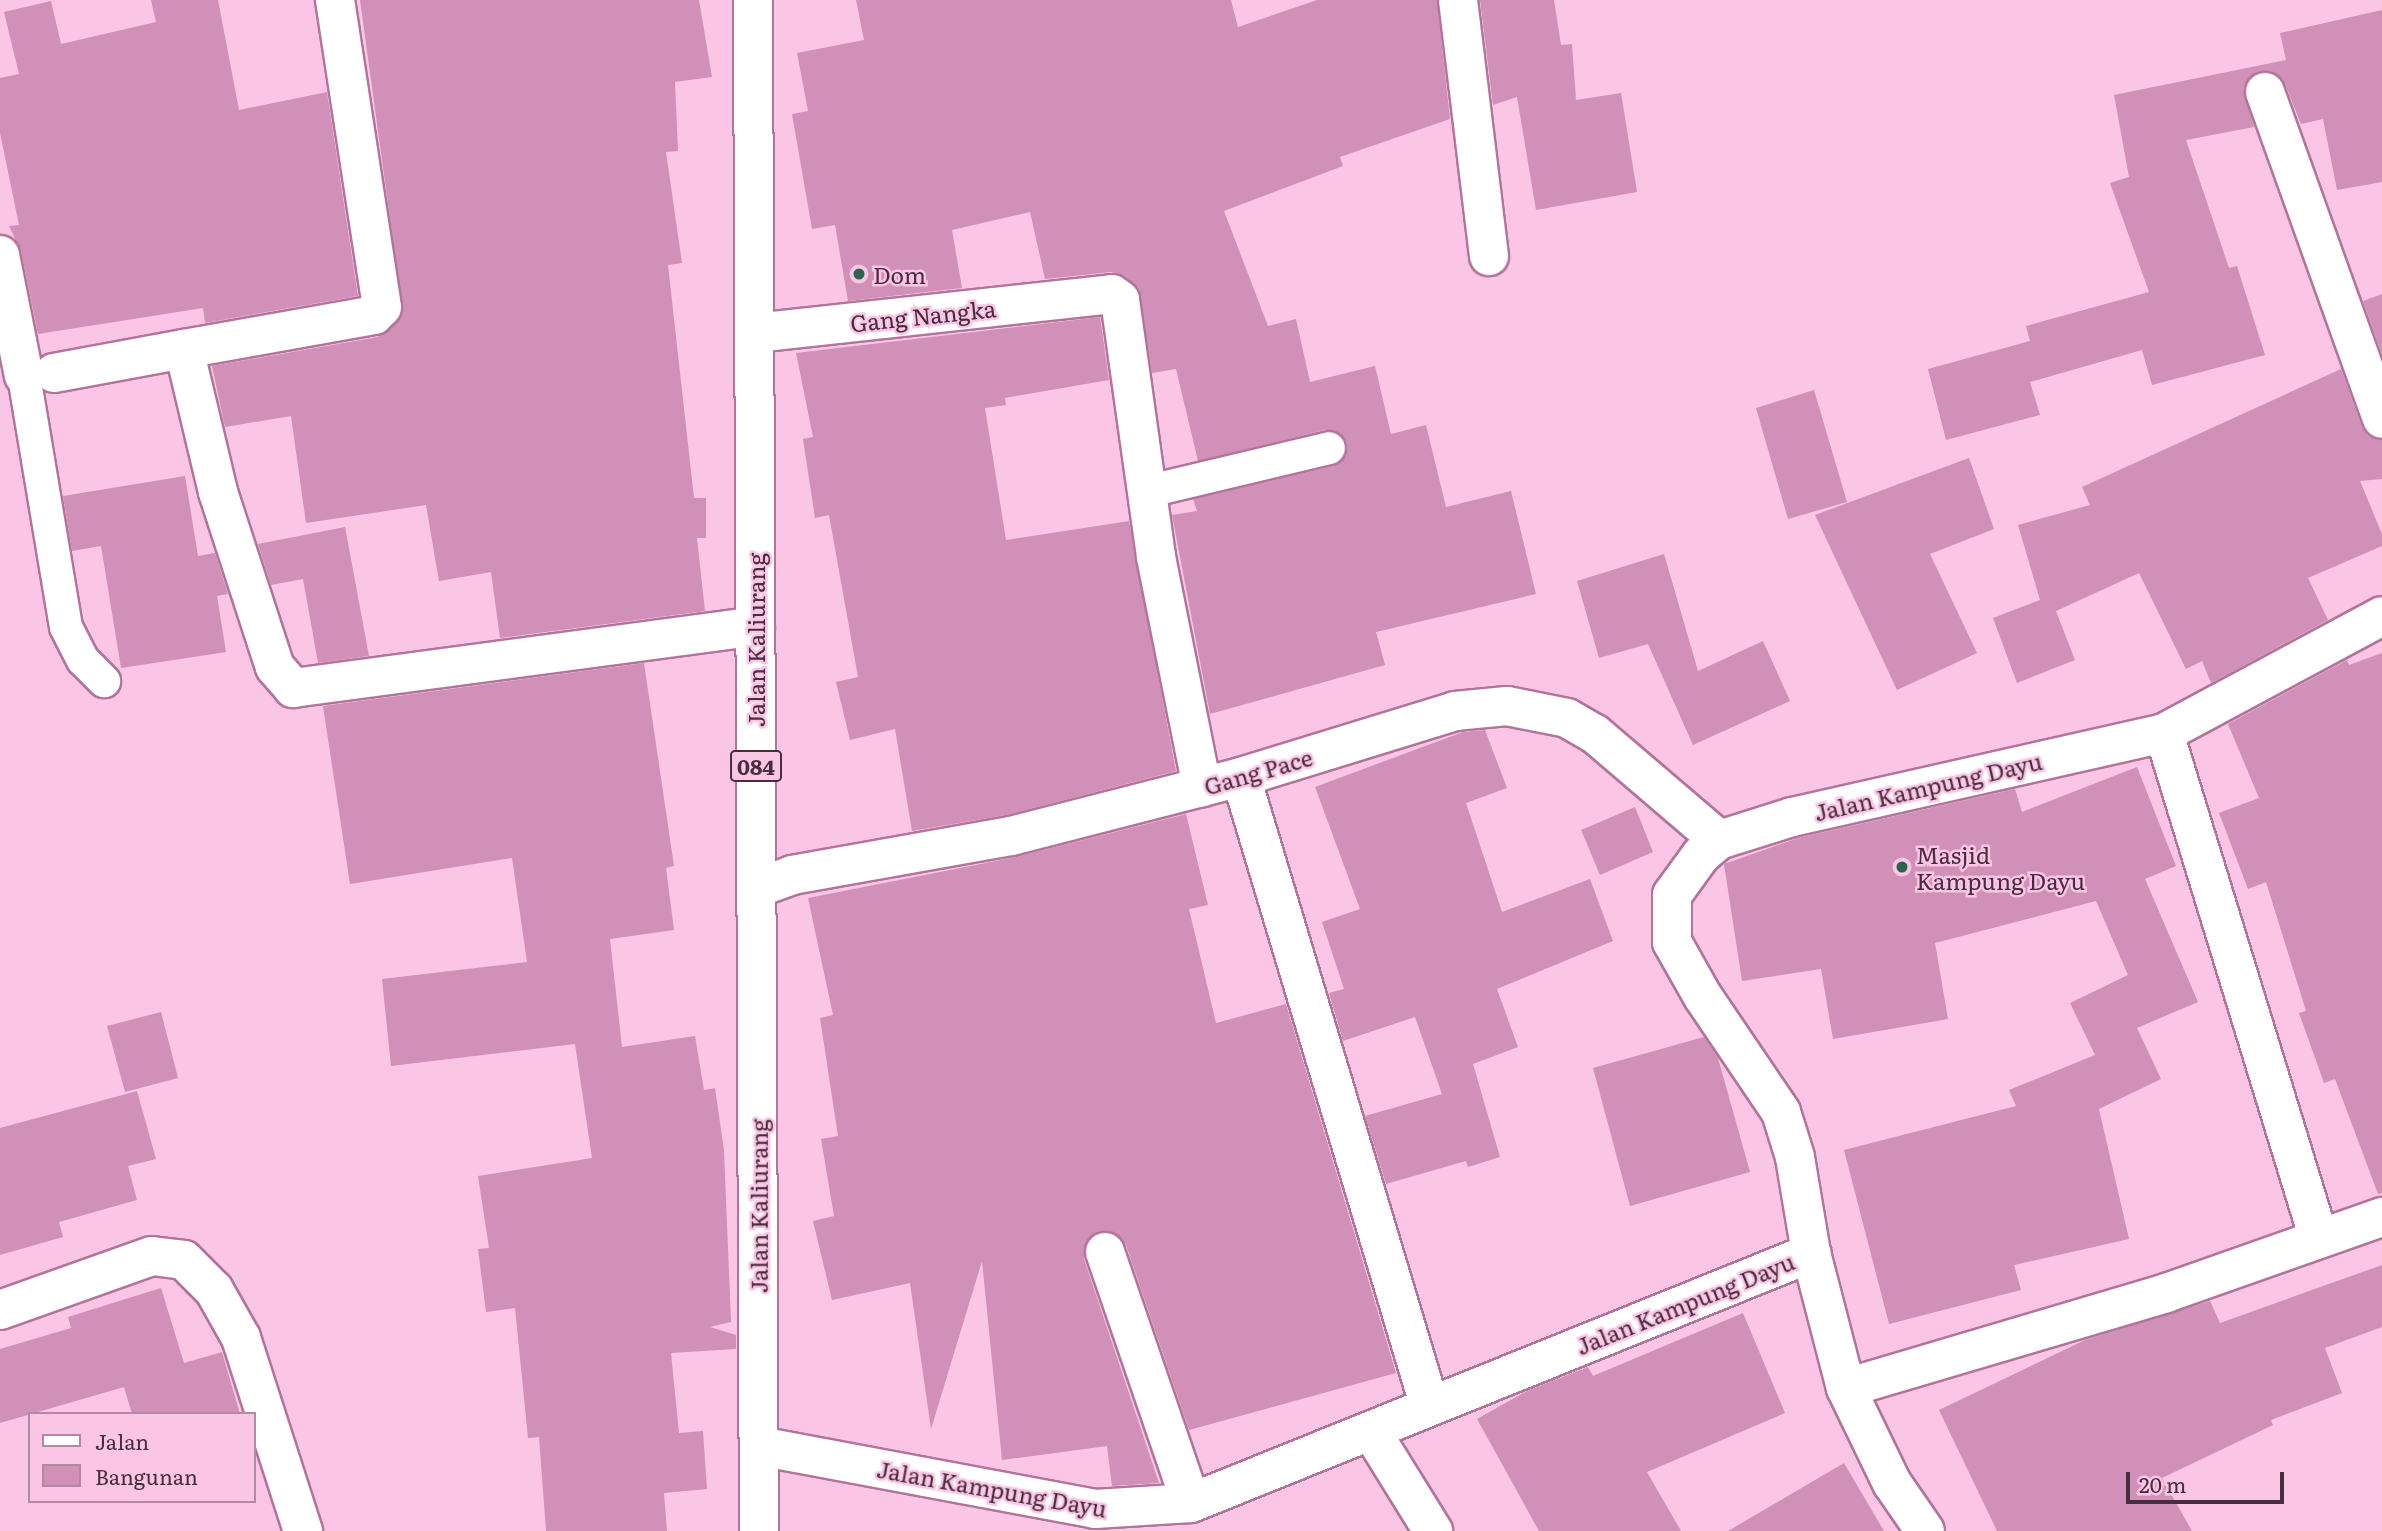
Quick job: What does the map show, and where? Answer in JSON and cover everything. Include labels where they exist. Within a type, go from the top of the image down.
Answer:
[{"type":"street","points":[[0,255],[39,375],[374,315],[382,307],[335,0]]},
{"type":"street","name":"Jalan Kaliurang","points":[[753,0],[759,1531]]},
{"type":"street","points":[[1458,0],[1489,256]]},
{"type":"street","points":[[2265,92],[2382,419]]},
{"type":"street","name":"Gang Nangka","points":[[755,332],[1112,294],[1120,300],[1124,312],[1145,492]]},
{"type":"street","points":[[184,349],[218,492],[275,667],[293,688],[755,626]]},
{"type":"street","points":[[1145,492],[1202,787]]},
{"type":"street","name":"Jalan Kampung Dayu","points":[[759,1446],[1086,1508],[1191,1503],[1371,1431],[1429,1404],[1811,1253],[1794,1157],[1781,1112],[1703,998],[1672,942],[1672,895],[1683,876],[1719,840],[1792,817],[2164,733],[2382,616]]},
{"type":"street","name":"Gang Pace","points":[[757,888],[818,870],[1011,836],[1241,777],[1455,711],[1507,706],[1536,709],[1567,718],[1595,734],[1719,840]]},
{"type":"street","points":[[2164,733],[2319,1239]]},
{"type":"street","points":[[1241,777],[1429,1404]]},
{"type":"street","points":[[1846,1388],[2166,1293],[2382,1217]]},
{"type":"street","points":[[1104,1252],[1191,1503]]},
{"type":"street","points":[[1811,1253],[1846,1388],[1892,1483],[1925,1531]]},
{"type":"street","points":[[0,1310],[152,1256],[184,1260],[214,1290],[241,1338],[303,1531]]},
{"type":"street","points":[[1371,1431],[1433,1531]]},
{"type":"lane","points":[[39,375],[66,627],[83,660],[104,681]]},
{"type":"lane","points":[[1145,492],[1329,449]]},
{"type":"building","points":[[151,0],[218,0],[239,110],[327,92],[358,296],[205,323],[203,308],[38,334],[21,251],[9,226],[19,225],[0,133],[0,78],[19,74],[4,12],[51,1],[61,44],[156,22]]},
{"type":"building","points":[[360,0],[699,0],[712,77],[675,82],[678,151],[666,152],[682,263],[668,265],[694,498],[706,498],[706,538],[697,538],[705,611],[500,638],[491,572],[439,581],[426,505],[306,523],[291,416],[225,427],[212,366],[378,337],[403,313]]},
{"type":"building","points":[[856,0],[1231,0],[1238,27],[1317,0],[1437,0],[1450,119],[1340,157],[1343,166],[1224,211],[1268,326],[1296,319],[1310,382],[1375,366],[1391,434],[1426,425],[1446,507],[1511,491],[1536,594],[1376,632],[1385,665],[1210,714],[1172,515],[1197,511],[1193,499],[1334,466],[1346,454],[1347,443],[1335,431],[1325,430],[1198,461],[1176,369],[1152,373],[1139,288],[1125,276],[1111,272],[1045,279],[1030,212],[952,230],[962,288],[848,301],[835,225],[812,229],[792,114],[808,111],[797,53],[864,40]]},
{"type":"building","points":[[1480,0],[1554,0],[1561,45],[1572,44],[1576,100],[1621,93],[1637,192],[1536,210],[1517,97],[1493,105]]},
{"type":"building","points":[[2382,10],[2382,182],[2337,190],[2323,119],[2301,124],[2285,84],[2270,71],[2257,72],[2244,87],[2254,127],[2186,140],[2229,268],[2237,266],[2265,355],[2152,385],[2142,350],[2030,382],[2040,415],[1946,440],[1928,369],[2030,341],[2026,326],[2149,292],[2110,183],[2129,177],[2114,95],[2286,60],[2280,33]]},
{"type":"building","points":[[2382,294],[2382,354],[2363,301]]},
{"type":"building","points":[[1100,317],[1109,380],[1005,398],[1006,405],[985,408],[1006,540],[1129,521],[1176,771],[1006,815],[912,831],[895,729],[850,740],[836,682],[858,677],[829,515],[815,518],[803,439],[813,437],[796,353]]},
{"type":"building","points":[[2341,369],[2362,427],[2368,436],[2382,440],[2382,479],[2360,481],[2382,534],[2382,546],[2308,578],[2328,620],[2211,683],[2202,661],[2186,669],[2139,573],[2056,611],[2075,660],[2017,683],[1993,618],[2040,600],[2018,525],[2090,505],[2082,487]]},
{"type":"building","points":[[1814,390],[1847,502],[1788,519],[1756,408]]},
{"type":"building","points":[[1969,458],[1994,529],[1930,554],[1977,653],[1897,690],[1815,515]]},
{"type":"building","points":[[185,476],[198,556],[215,553],[228,594],[217,596],[226,652],[121,668],[101,546],[72,551],[63,496]]},
{"type":"building","points":[[345,527],[369,656],[318,663],[303,579],[271,585],[258,544]]},
{"type":"building","points":[[1664,554],[1698,671],[1763,641],[1790,701],[1693,745],[1648,644],[1599,658],[1577,581]]},
{"type":"building","points":[[2382,653],[2382,1193],[2378,1194],[2335,1079],[2324,1083],[2299,1013],[2306,1011],[2266,882],[2248,889],[2219,813],[2259,798],[2228,724],[2347,660],[2349,665]]},
{"type":"building","points":[[644,663],[674,866],[666,868],[674,930],[610,939],[622,1047],[695,1036],[704,1090],[715,1088],[724,1150],[731,1322],[710,1327],[736,1335],[736,1349],[671,1353],[679,1433],[703,1431],[707,1489],[664,1493],[667,1531],[546,1531],[539,1437],[528,1438],[515,1308],[486,1312],[478,1249],[489,1248],[478,1176],[592,1158],[575,1044],[391,1066],[382,979],[527,962],[512,858],[350,884],[323,706]]},
{"type":"building","points":[[1485,730],[1507,788],[1466,803],[1502,912],[1590,879],[1613,941],[1497,989],[1518,1047],[1473,1064],[1500,1157],[1468,1167],[1466,1161],[1386,1184],[1365,1116],[1442,1094],[1415,1017],[1343,1041],[1329,993],[1344,989],[1322,922],[1360,909],[1315,787],[1463,732]]},
{"type":"building","points":[[2137,767],[2176,866],[2145,879],[2198,1002],[2137,1028],[2161,1079],[2099,1109],[2129,1239],[2014,1265],[2021,1290],[1889,1324],[1844,1150],[2016,1106],[2009,1090],[2095,1055],[2070,1003],[2128,975],[2096,901],[1935,943],[1948,1019],[1833,1039],[1821,969],[1742,981],[1724,864],[1798,838],[2015,789],[2022,812]]},
{"type":"building","points":[[1635,807],[1653,852],[1600,875],[1581,830]]},
{"type":"building","points":[[1186,814],[1208,905],[1189,909],[1216,1023],[1286,1004],[1396,1373],[1189,1430],[1126,1245],[1110,1231],[1097,1232],[1084,1247],[1084,1259],[1159,1483],[1112,1486],[1107,1446],[1002,1460],[982,1261],[931,1429],[910,1283],[832,1300],[813,1221],[834,1216],[821,1139],[838,1136],[820,1018],[833,1015],[808,898],[1016,857]]},
{"type":"building","points":[[161,1012],[178,1078],[125,1092],[107,1026]]},
{"type":"building","points":[[1704,1037],[1718,1058],[1750,1172],[1630,1206],[1593,1068]]},
{"type":"building","points":[[137,1091],[156,1159],[128,1166],[137,1200],[59,1222],[63,1237],[0,1255],[0,1128]]},
{"type":"building","points":[[2382,1265],[2382,1327],[2325,1348],[2342,1393],[2271,1420],[2273,1425],[2162,1478],[2192,1531],[1997,1531],[1939,1410],[2085,1340],[2210,1301],[2220,1323]]},
{"type":"building","points":[[161,1288],[184,1363],[222,1352],[239,1412],[131,1412],[124,1387],[38,1412],[28,1412],[28,1415],[0,1423],[0,1349],[71,1328],[68,1317]]},
{"type":"building","points":[[1743,1313],[1785,1413],[1647,1472],[1681,1531],[1539,1531],[1477,1419],[1527,1391],[1588,1367],[1593,1376]]},
{"type":"building","points":[[1844,1463],[1884,1531],[1728,1531]]},
{"type":"place","name":"Dom","points":[[859,274]]},
{"type":"place","name":"Masjid Kampung Dayu","points":[[1902,867]]}]
